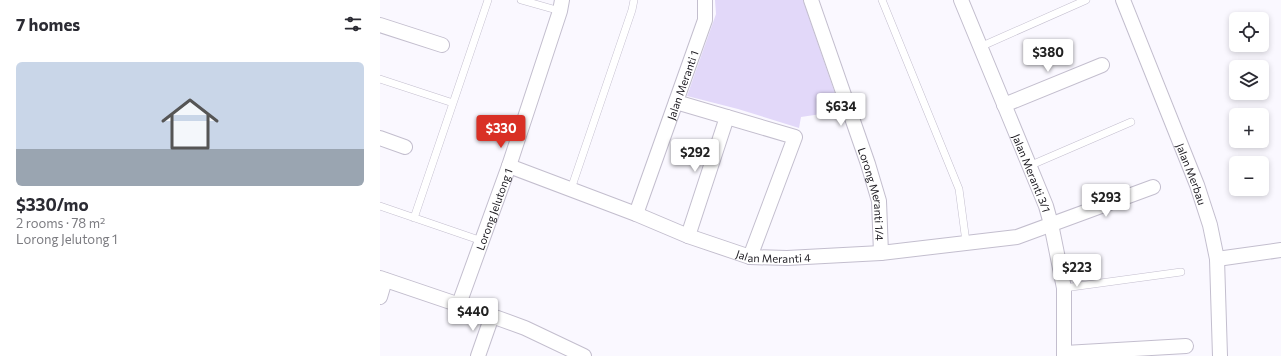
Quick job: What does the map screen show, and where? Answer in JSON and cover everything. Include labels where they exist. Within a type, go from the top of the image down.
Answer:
[{"type":"street","name":"Jalan Meranti 1","points":[[636,214],[705,20],[705,0]]},
{"type":"street","name":"Lorong Meranti 1/4","points":[[811,0],[868,164],[879,201],[880,253]]},
{"type":"street","name":"Jalan Meranti 3/1","points":[[961,0],[1046,206],[1064,288],[1064,355]]},
{"type":"street","name":"Jalan Merbau","points":[[1123,0],[1197,185],[1210,225],[1217,260],[1220,356]]},
{"type":"street","name":"Lorong Jelutong 1","points":[[459,304],[509,166],[561,5]]},
{"type":"street","points":[[380,25],[442,45]]},
{"type":"street","points":[[1004,105],[1102,65]]},
{"type":"street","points":[[676,102],[795,137],[750,257]]},
{"type":"street","points":[[688,236],[727,117]]},
{"type":"street","points":[[380,138],[405,147]]},
{"type":"street","name":"Jalan Meranti 4","points":[[509,166],[636,214],[688,236],[750,257],[787,258],[880,253],[1017,237],[1153,187]]},
{"type":"street","points":[[1217,260],[1281,250]]},
{"type":"street","points":[[380,297],[383,279],[525,328],[581,355]]},
{"type":"street","points":[[478,356],[492,316]]},
{"type":"street","points":[[1064,355],[1186,346]]},
{"type":"lane","points":[[414,218],[488,0]]},
{"type":"lane","points":[[522,0],[561,5]]},
{"type":"lane","points":[[571,189],[632,10],[634,0]]},
{"type":"lane","points":[[882,0],[959,189],[966,242]]},
{"type":"lane","points":[[980,47],[1086,0]]},
{"type":"lane","points":[[380,79],[453,103]]},
{"type":"lane","points":[[1029,166],[1131,122]]},
{"type":"lane","points":[[380,206],[482,241]]},
{"type":"lane","points":[[1064,288],[1182,272]]},
{"type":"shaded area","points":[[715,0],[803,0],[841,111],[801,117],[799,128],[738,109],[687,96],[716,14]]}]
